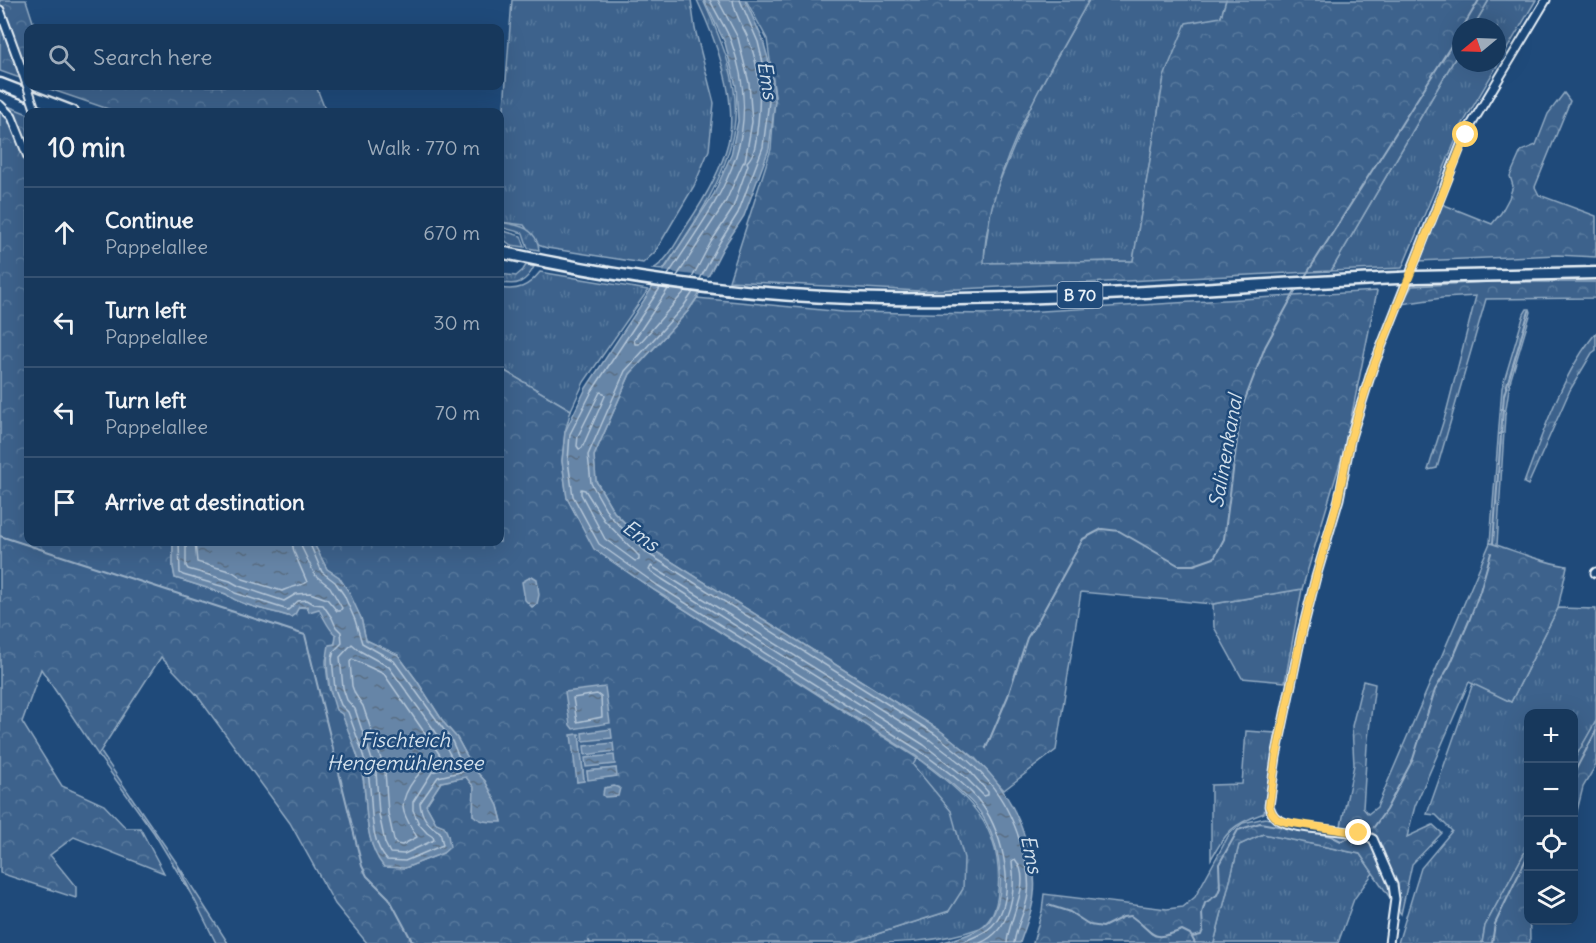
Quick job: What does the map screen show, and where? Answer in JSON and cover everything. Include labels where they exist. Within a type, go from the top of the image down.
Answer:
[{"type":"main road","points":[[0,84],[63,108]]},
{"type":"main road","name":"B 70","points":[[504,253],[655,280],[823,297],[947,299],[1039,297],[1340,280],[1596,273]]},
{"type":"street","points":[[1389,943],[1395,899],[1393,885],[1373,839],[1359,833],[1277,819],[1272,813],[1269,797],[1316,577],[1338,500],[1351,437],[1372,370],[1466,135],[1546,0]]},
{"type":"street","points":[[0,10],[24,76]]},
{"type":"street","points":[[29,90],[35,108]]},
{"type":"street","points":[[0,105],[12,117],[24,148]]},
{"type":"green space","points":[[0,0],[26,0],[34,24],[24,24],[24,80],[0,71]]},
{"type":"green space","points":[[512,0],[691,0],[695,29],[714,103],[709,150],[694,186],[655,252],[643,263],[547,248],[538,245],[524,225],[504,222],[504,108]]},
{"type":"green space","points":[[697,0],[703,0],[728,62],[735,95],[734,128],[724,166],[706,202],[663,270],[653,269],[668,255],[716,175],[725,154],[731,126],[728,89],[718,51]]},
{"type":"green space","points":[[746,0],[1089,0],[1054,61],[1006,161],[987,229],[984,263],[1133,261],[1164,77],[1186,23],[1221,17],[1226,0],[1489,0],[1478,18],[1452,18],[1452,63],[1331,271],[919,291],[729,281],[771,149],[775,96],[767,39]]},
{"type":"green space","points":[[1089,0],[1226,0],[1221,17],[1164,77],[1133,261],[983,263],[993,197],[1035,96]]},
{"type":"green space","points":[[1489,0],[1536,0],[1506,51],[1506,18],[1478,18]]},
{"type":"green space","points":[[1452,63],[1452,72],[1493,72],[1462,125],[1402,268],[1331,271]]},
{"type":"green space","points":[[53,90],[318,90],[324,108],[105,108]]},
{"type":"green space","points":[[1564,93],[1570,101],[1535,187],[1539,195],[1596,216],[1596,257],[1557,255],[1418,261],[1442,204],[1492,224],[1509,198],[1513,186],[1510,176],[1521,151],[1536,145],[1548,114]]},
{"type":"green space","points":[[0,103],[24,112],[24,546],[173,546],[175,578],[226,594],[248,605],[291,617],[299,607],[320,609],[336,636],[326,661],[329,688],[342,713],[356,751],[364,786],[369,833],[377,856],[384,866],[405,868],[443,853],[444,827],[436,823],[426,805],[441,782],[466,777],[474,787],[473,815],[502,821],[498,806],[485,781],[474,769],[457,738],[444,723],[398,655],[366,640],[361,618],[339,577],[327,569],[315,546],[504,546],[504,370],[571,410],[565,432],[562,461],[567,498],[595,549],[654,590],[917,758],[913,765],[951,811],[964,858],[963,889],[949,911],[849,943],[367,943],[335,904],[290,823],[196,694],[161,657],[98,755],[41,669],[22,722],[62,786],[104,805],[126,828],[140,828],[164,873],[74,837],[50,855],[76,887],[76,898],[0,873]],"holes":[[[579,735],[584,780],[577,782]],[[616,768],[616,776],[588,779],[587,771]]]},
{"type":"green space","points":[[504,223],[526,228],[535,236],[539,250],[528,248],[523,233],[504,228]]},
{"type":"green space","points":[[504,231],[521,236],[525,247],[511,245],[504,240]]},
{"type":"green space","points":[[526,265],[534,267],[524,280],[511,284],[504,283],[504,274],[516,276]]},
{"type":"green space","points":[[540,272],[648,290],[584,382],[571,410],[504,370],[504,288],[522,287]]},
{"type":"green space","points":[[1490,282],[1596,282],[1596,298],[1486,299],[1437,468],[1428,470],[1446,413],[1476,296],[1401,304],[1412,286]]},
{"type":"green space","points":[[1377,291],[1346,443],[1302,589],[1213,604],[1081,592],[1056,750],[1004,790],[975,758],[938,729],[650,548],[614,512],[596,481],[594,456],[630,374],[688,311],[697,298],[843,312],[991,314]]},
{"type":"green space","points":[[1527,309],[1531,312],[1510,382],[1505,415],[1497,545],[1490,543],[1502,388]]},
{"type":"green space","points":[[1596,333],[1596,350],[1570,390],[1528,485],[1524,483],[1554,405],[1584,348]]},
{"type":"green space","points":[[1490,543],[1567,566],[1558,608],[1511,702],[1469,682],[1415,806],[1407,837],[1433,825],[1442,833],[1412,864],[1401,914],[1360,854],[1263,834],[1239,845],[1214,943],[1033,943],[1044,894],[1167,909],[1183,907],[1195,897],[1230,833],[1243,823],[1265,818],[1344,835],[1341,826],[1354,765],[1352,726],[1363,681],[1375,684],[1367,746],[1363,808],[1368,814],[1377,807]]},
{"type":"green space","points":[[1302,589],[1285,682],[1242,678],[1214,627],[1213,604]]},
{"type":"green space","points":[[1558,608],[1596,609],[1596,721],[1578,753],[1578,709],[1524,709],[1524,853],[1485,926],[1482,943],[1398,943],[1421,868],[1452,831],[1436,815],[1427,814],[1473,683],[1511,702]]},
{"type":"green space","points":[[1596,721],[1596,765],[1583,787],[1578,807],[1578,763],[1578,753]]},
{"type":"green space","points":[[1246,731],[1276,733],[1264,813],[1244,821],[1231,830],[1211,859],[1211,785],[1242,784]]},
{"type":"green space","points":[[100,751],[176,862],[194,899],[154,833],[98,755]]},
{"type":"green space","points":[[917,758],[966,799],[988,829],[995,848],[998,868],[998,892],[995,907],[991,917],[980,928],[949,937],[916,941],[849,943],[949,911],[951,811],[912,765]]},
{"type":"green space","points":[[1263,834],[1360,854],[1373,873],[1354,899],[1338,943],[1214,943],[1239,845]]},
{"type":"green space","points":[[1524,853],[1524,925],[1530,925],[1530,943],[1482,943],[1485,926]]},
{"type":"green space","points":[[176,862],[228,943],[216,943]]},
{"type":"water","name":"Ems","points":[[704,0],[745,0],[763,40],[772,74],[775,101],[769,149],[744,216],[723,248],[697,298],[688,311],[630,374],[594,456],[596,481],[614,512],[650,548],[938,729],[982,765],[1012,806],[1029,850],[1033,869],[1033,900],[1020,943],[940,943],[980,929],[990,920],[996,908],[1000,878],[995,846],[984,818],[969,800],[916,756],[654,590],[594,549],[567,498],[562,461],[565,432],[586,388],[714,194],[731,155],[738,121],[736,86],[725,43]]},
{"type":"water","name":"Fischteich Hengemühlensee","points":[[173,546],[315,546],[327,569],[339,577],[349,592],[361,618],[366,640],[398,655],[444,723],[457,738],[474,769],[485,781],[498,806],[502,822],[483,821],[473,815],[474,787],[466,777],[441,782],[426,805],[436,823],[444,826],[450,847],[443,853],[405,868],[384,867],[377,857],[369,835],[363,776],[359,760],[342,714],[336,710],[329,686],[327,670],[329,645],[335,644],[336,635],[319,609],[309,612],[307,606],[299,607],[291,617],[248,605],[226,594],[175,578]]},
{"type":"water","points":[[532,576],[537,579],[539,595],[537,604],[532,607],[525,600],[522,582]]},
{"type":"water","points":[[605,687],[610,723],[573,729],[570,725],[565,692]]},
{"type":"water","points":[[611,729],[612,738],[583,741],[582,733]]},
{"type":"water","points":[[579,734],[584,781],[577,782],[571,735]]},
{"type":"water","points":[[613,743],[614,751],[585,755],[584,746]]},
{"type":"water","points":[[614,755],[615,764],[586,767],[585,758]]},
{"type":"water","points":[[616,768],[617,776],[588,780],[587,771]]},
{"type":"water","points":[[614,786],[620,788],[618,796],[605,797],[603,795],[604,788]]},
{"type":"pier","points":[[660,271],[711,277],[703,293],[650,286]]},
{"type":"waterway","name":"Salinenkanal","points":[[1468,18],[1479,0]]},
{"type":"waterway","name":"Salinenkanal","points":[[1304,278],[1452,44]]},
{"type":"waterway","name":"Salinenkanal","points":[[986,748],[1008,696],[1027,638],[1083,539],[1102,529],[1119,531],[1178,565],[1194,565],[1214,558],[1224,539],[1241,410],[1265,347],[1297,288]]},
{"type":"waterway","points":[[1493,543],[1504,395],[1529,311]]},
{"type":"waterway","points":[[0,536],[24,544]]},
{"type":"waterway","points":[[31,546],[305,635],[362,866],[367,876],[389,898],[412,941],[416,943]]},
{"type":"waterway","points":[[1374,827],[1386,810],[1413,759],[1435,690],[1450,665],[1469,621],[1491,553]]},
{"type":"waterway","points":[[1578,765],[1596,731]]},
{"type":"waterway","points":[[1192,937],[1201,935],[1205,903],[1217,895],[1220,888],[1219,864],[1238,830],[1260,823],[1295,829]]},
{"type":"waterway","points":[[1353,827],[1367,827]]},
{"type":"waterway","points":[[1300,830],[1331,836],[1341,841],[1349,838]]},
{"type":"waterway","points":[[1492,943],[1495,924],[1524,863]]},
{"type":"waterway","points":[[1048,905],[1070,912],[1090,925],[1103,927],[1123,917],[1131,916],[1154,935],[1163,936],[1182,930],[1190,934],[1195,943]]},
{"type":"route","points":[[1359,833],[1310,827],[1277,819],[1269,806],[1269,797],[1302,632],[1338,500],[1351,437],[1372,370],[1466,135]]}]
